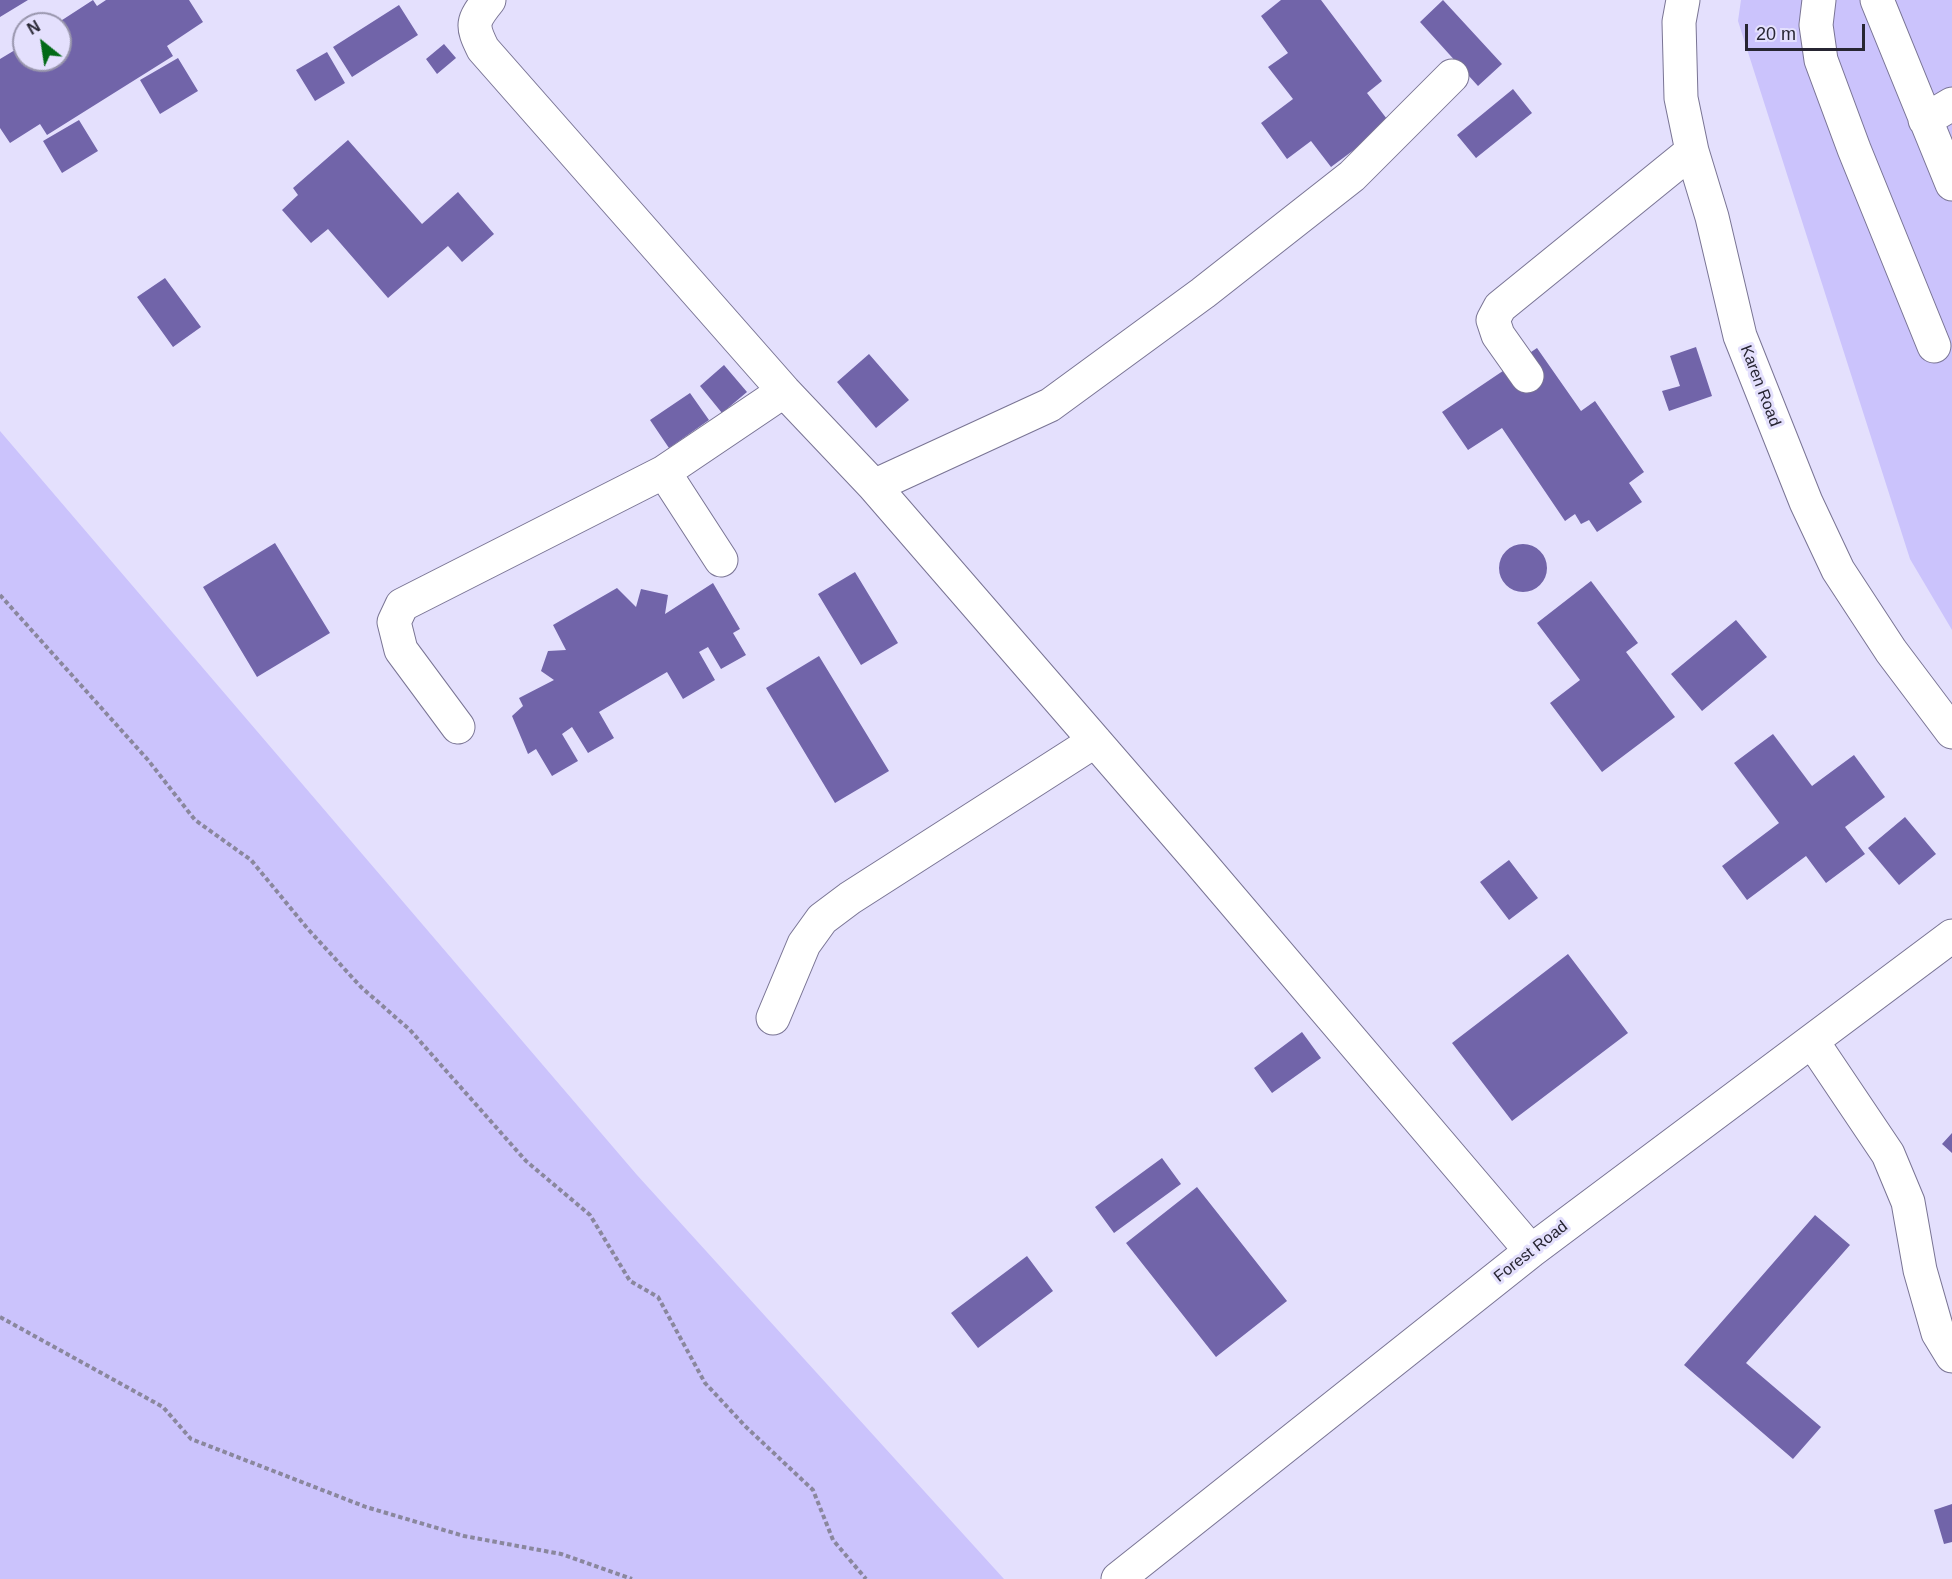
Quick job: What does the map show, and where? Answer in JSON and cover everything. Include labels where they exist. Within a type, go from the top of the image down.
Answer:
[{"type":"street","points":[[489,0],[478,14],[474,30],[483,49],[784,391],[874,486],[1531,1251]]},
{"type":"street","name":"Karen Road","points":[[1683,0],[1679,22],[1681,98],[1692,151],[1712,217],[1740,336],[1806,502],[1844,579],[1891,651],[1952,732]]},
{"type":"street","points":[[1819,0],[1816,26],[1821,60],[1854,149],[1934,346]]},
{"type":"street","points":[[1877,0],[1939,112],[1952,184]]},
{"type":"street","points":[[874,486],[1050,405],[1203,293],[1352,176],[1452,76]]},
{"type":"street","points":[[1527,376],[1498,335],[1493,320],[1500,307],[1692,151]]},
{"type":"street","points":[[458,727],[401,650],[394,622],[402,605],[664,472],[784,391]]},
{"type":"street","points":[[664,472],[721,560]]},
{"type":"street","points":[[773,1018],[804,944],[822,919],[850,898],[1095,741]]},
{"type":"street","name":"Forest Road","points":[[1118,1579],[1531,1251],[1952,936]]},
{"type":"street","points":[[1812,1041],[1888,1154],[1908,1202],[1920,1270],[1938,1333],[1952,1356]]},
{"type":"path","points":[[0,596],[148,760],[195,820],[251,860],[307,928],[361,987],[410,1030],[526,1161],[590,1215],[630,1281],[658,1297],[705,1383],[813,1490],[833,1540],[866,1579]]},
{"type":"path","points":[[0,1317],[163,1407],[191,1439],[366,1506],[464,1536],[561,1554],[632,1579]]},
{"type":"shaded area","points":[[1741,0],[1952,0],[1952,630],[1910,559],[1738,21]]},
{"type":"shaded area","points":[[0,431],[637,1175],[1004,1579],[0,1579]]},
{"type":"building","points":[[0,0],[28,0],[0,17]]},
{"type":"building","points":[[93,0],[97,6],[106,0],[189,0],[203,22],[167,46],[173,56],[47,135],[40,124],[10,143],[0,128],[0,59],[12,52],[12,72],[72,72],[72,14]]},
{"type":"building","points":[[1281,0],[1321,0],[1382,81],[1367,93],[1390,123],[1331,167],[1311,141],[1287,159],[1261,123],[1293,99],[1268,67],[1288,53],[1261,16]]},
{"type":"building","points":[[1443,0],[1502,64],[1478,86],[1420,22]]},
{"type":"building","points":[[399,5],[418,35],[352,77],[333,47]]},
{"type":"building","points":[[444,44],[456,58],[437,74],[426,59]]},
{"type":"building","points":[[327,52],[345,83],[315,101],[296,70]]},
{"type":"building","points":[[178,58],[198,91],[160,114],[140,80]]},
{"type":"building","points":[[1513,89],[1532,113],[1476,158],[1457,135]]},
{"type":"building","points":[[79,120],[98,151],[62,173],[43,141]]},
{"type":"building","points":[[348,140],[422,224],[458,192],[494,234],[462,262],[448,246],[388,298],[328,229],[311,243],[282,210],[298,195],[293,188]]},
{"type":"building","points":[[165,278],[201,327],[173,347],[137,297]]},
{"type":"building","points":[[1696,347],[1712,396],[1669,411],[1662,391],[1680,386],[1670,356]]},
{"type":"building","points":[[1537,348],[1581,411],[1595,401],[1644,472],[1629,483],[1642,502],[1597,532],[1589,520],[1581,524],[1575,514],[1565,521],[1502,428],[1468,450],[1442,412]]},
{"type":"building","points":[[869,354],[909,400],[876,428],[837,382]]},
{"type":"building","points":[[724,365],[747,392],[722,413],[700,386]]},
{"type":"building","points":[[690,393],[709,420],[669,448],[650,420]]},
{"type":"building","points":[[275,543],[330,633],[257,677],[203,587]]},
{"type":"building","points":[[1523,544],[1540,551],[1547,568],[1540,585],[1523,592],[1506,585],[1499,568],[1506,551]]},
{"type":"building","points":[[855,572],[898,643],[861,665],[818,594]]},
{"type":"building","points":[[1591,581],[1638,643],[1626,652],[1675,717],[1602,772],[1550,703],[1580,680],[1537,623]]},
{"type":"building","points":[[713,583],[740,629],[733,633],[746,655],[721,669],[708,647],[699,652],[715,680],[683,699],[667,672],[599,712],[614,738],[588,753],[572,727],[562,734],[578,761],[552,776],[536,749],[528,754],[512,716],[523,706],[519,698],[554,680],[541,671],[548,651],[566,650],[553,625],[617,588],[636,607],[641,589],[668,595],[665,614]]},
{"type":"building","points":[[1736,620],[1767,657],[1702,711],[1671,674]]},
{"type":"building","points":[[819,656],[889,771],[835,803],[766,688]]},
{"type":"building","points":[[1773,734],[1812,786],[1854,755],[1885,797],[1845,827],[1865,854],[1826,883],[1806,856],[1747,900],[1722,866],[1779,823],[1734,763]]},
{"type":"building","points":[[1905,817],[1936,854],[1899,885],[1868,848]]},
{"type":"building","points":[[1509,860],[1538,898],[1509,920],[1480,882]]},
{"type":"building","points":[[1568,954],[1628,1033],[1512,1121],[1452,1043]]},
{"type":"building","points":[[1302,1032],[1321,1058],[1272,1093],[1254,1068]]},
{"type":"building","points":[[1952,1133],[1952,1153],[1942,1144]]},
{"type":"building","points":[[1162,1158],[1181,1184],[1114,1233],[1095,1207]]},
{"type":"building","points":[[1197,1187],[1287,1301],[1216,1357],[1126,1243]]},
{"type":"building","points":[[1815,1215],[1850,1245],[1746,1363],[1821,1427],[1793,1459],[1684,1365]]},
{"type":"building","points":[[1027,1256],[1053,1291],[978,1348],[951,1313]]},
{"type":"building","points":[[1952,1504],[1952,1542],[1944,1544],[1934,1510]]}]
